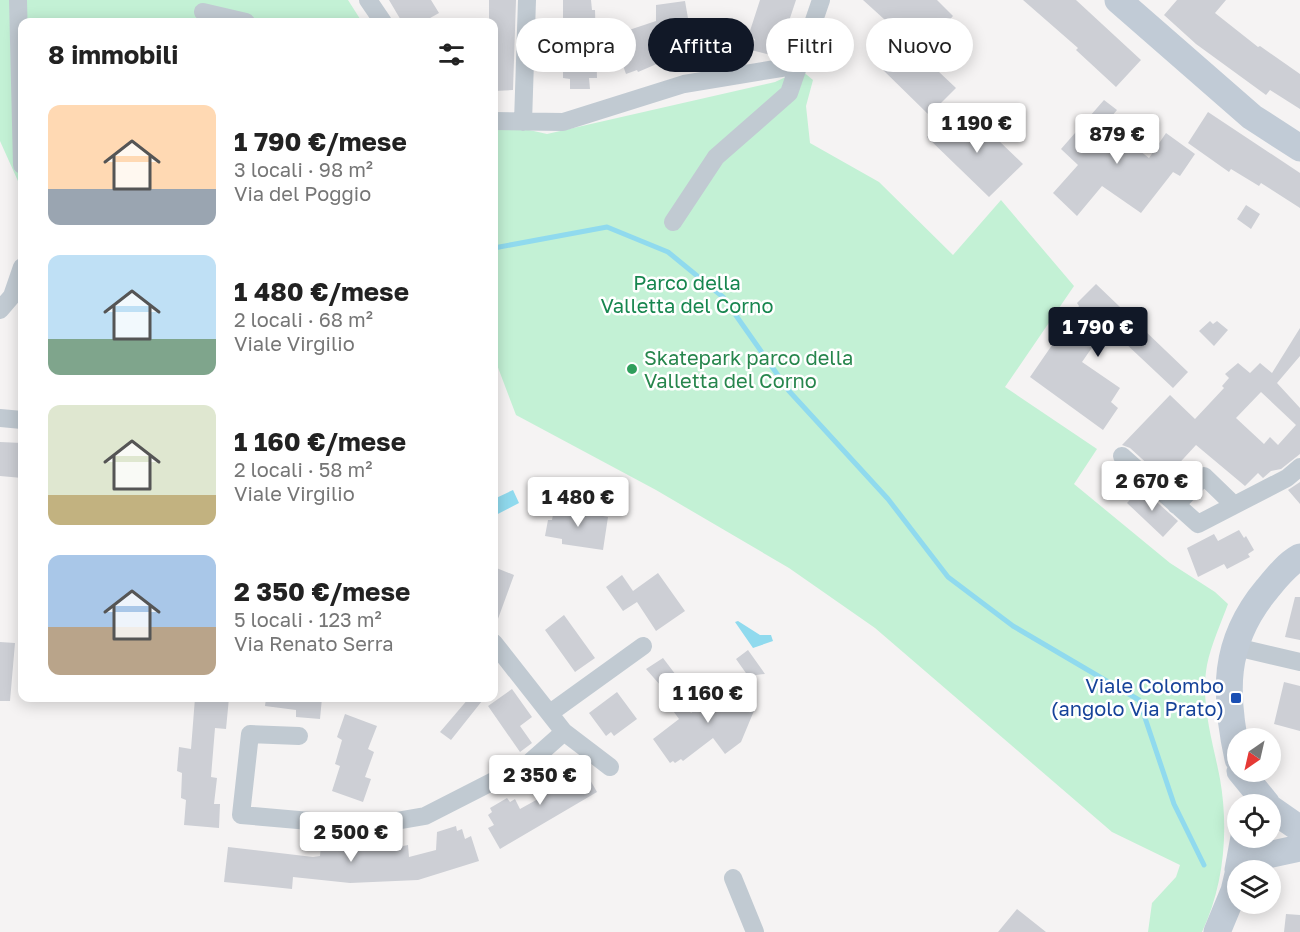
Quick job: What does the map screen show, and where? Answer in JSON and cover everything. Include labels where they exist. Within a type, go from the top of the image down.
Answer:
[{"type":"street","points":[[18,0],[18,18]]},
{"type":"street","points":[[368,0],[380,18]]},
{"type":"street","points":[[523,122],[527,0]]},
{"type":"street","points":[[814,18],[820,0]]},
{"type":"street","points":[[1118,0],[1252,117],[1300,148]]},
{"type":"street","points":[[203,12],[229,18]]},
{"type":"street","points":[[498,121],[563,122],[684,84],[766,71]]},
{"type":"street","points":[[673,222],[716,157],[789,93],[797,72]]},
{"type":"street","points":[[0,310],[12,296],[18,279]]},
{"type":"street","points":[[0,418],[18,420]]},
{"type":"street","points":[[1122,456],[1198,524],[1287,478],[1300,467]]},
{"type":"street","points":[[1176,505],[1204,476],[1234,505]]},
{"type":"street","points":[[1231,728],[1228,714],[1228,675],[1244,624],[1256,602],[1275,579],[1300,557]]},
{"type":"street","points":[[550,714],[643,646]]},
{"type":"street","points":[[1236,647],[1300,662]]},
{"type":"street","points":[[498,648],[564,732],[610,767]]},
{"type":"street","points":[[299,736],[250,734],[241,815],[367,826],[425,816],[529,763],[564,732]]},
{"type":"street","points":[[1250,782],[1259,794]]},
{"type":"street","points":[[1281,816],[1300,829]]},
{"type":"street","points":[[1260,860],[1263,856],[1300,848]]},
{"type":"street","points":[[733,878],[755,932]]},
{"type":"street","points":[[1216,932],[1227,905]]},
{"type":"green space","points":[[0,0],[348,0],[359,18],[18,18],[18,181],[0,141]]},
{"type":"green space","name":"Parco della Valletta del Corno","points":[[797,72],[803,72],[813,80],[806,106],[810,143],[879,182],[953,255],[1001,200],[1074,286],[1005,387],[1097,449],[1074,484],[1170,563],[1215,592],[1228,604],[1211,650],[1205,679],[1208,722],[1223,798],[1224,837],[1220,876],[1202,932],[1148,932],[1152,903],[1176,877],[1180,865],[1112,832],[875,628],[789,568],[656,490],[516,415],[498,368],[498,123],[547,134],[775,82]]},
{"type":"water","points":[[513,490],[519,503],[498,514],[498,497]]},
{"type":"water","points":[[738,621],[760,635],[771,635],[773,641],[753,648],[735,622]]},
{"type":"building","points":[[389,0],[431,0],[439,13],[430,18],[400,18]]},
{"type":"building","points":[[489,0],[516,0],[513,90],[498,91],[498,18],[489,18]]},
{"type":"building","points":[[563,0],[591,0],[595,18],[563,18]]},
{"type":"building","points":[[760,0],[796,0],[790,18],[766,18],[766,54],[754,51],[754,18]]},
{"type":"building","points":[[863,0],[937,0],[953,16],[951,18],[883,18]]},
{"type":"building","points":[[1023,0],[1076,0],[1141,60],[1116,87],[1076,50],[1078,48]]},
{"type":"building","points":[[1177,0],[1226,0],[1215,13],[1258,47],[1260,46],[1300,74],[1300,109],[1270,90],[1266,95],[1196,44],[1164,15]]},
{"type":"building","points":[[685,1],[688,18],[656,18],[656,5]]},
{"type":"building","points":[[648,24],[648,68],[638,72],[636,70],[636,28]]},
{"type":"building","points":[[563,72],[597,72],[597,78],[589,78],[590,89],[570,89],[570,79],[563,78]]},
{"type":"building","points":[[885,72],[939,72],[956,88],[929,115]]},
{"type":"building","points":[[1104,100],[1117,110],[1105,124],[1149,158],[1166,133],[1195,154],[1180,176],[1173,172],[1141,213],[1102,186],[1077,216],[1053,193],[1078,165],[1061,149]]},
{"type":"building","points":[[1208,112],[1300,173],[1300,208],[1261,183],[1259,186],[1231,169],[1229,172],[1188,143]]},
{"type":"building","points":[[971,114],[1023,164],[989,197],[927,137],[938,125],[948,135]]},
{"type":"building","points":[[1246,205],[1260,214],[1251,229],[1237,219]]},
{"type":"building","points":[[1096,284],[1188,372],[1173,388],[1107,326],[1082,362],[1120,388],[1111,402],[1118,408],[1103,430],[1030,377],[1079,306],[1077,303]]},
{"type":"building","points":[[1210,321],[1213,324],[1217,321],[1228,330],[1214,346],[1199,331]]},
{"type":"building","points":[[1300,328],[1300,356],[1277,383],[1300,408],[1300,454],[1281,469],[1271,471],[1263,478],[1258,473],[1245,486],[1196,445],[1172,471],[1182,481],[1174,488],[1130,448],[1122,445],[1170,395],[1195,419],[1224,388],[1222,386],[1229,378],[1225,374],[1238,363],[1250,373],[1260,363],[1272,373]],"holes":[[[1261,392],[1296,425],[1278,445],[1270,437],[1264,444],[1236,418]]]},
{"type":"building","points":[[0,442],[18,443],[18,478],[0,476]]},
{"type":"building","points":[[1300,482],[1300,504],[1288,490]]},
{"type":"building","points":[[1141,488],[1178,521],[1163,537],[1127,503]]},
{"type":"building","points":[[557,507],[608,517],[603,550],[562,544],[562,539],[545,536],[548,520],[552,520],[554,509]]},
{"type":"building","points":[[1239,530],[1244,538],[1246,536],[1254,550],[1248,554],[1250,557],[1227,569],[1224,564],[1198,577],[1187,548],[1214,534],[1218,541]]},
{"type":"building","points":[[498,569],[514,575],[498,619]]},
{"type":"building","points":[[658,573],[685,611],[656,631],[637,602],[623,611],[606,587],[622,575],[633,591]]},
{"type":"building","points":[[1295,597],[1300,597],[1300,640],[1285,637]]},
{"type":"building","points":[[564,615],[595,658],[575,672],[545,630]]},
{"type":"building","points":[[0,642],[15,643],[10,701],[0,701]]},
{"type":"building","points":[[748,650],[765,674],[748,676],[736,659]]},
{"type":"building","points":[[663,658],[682,683],[668,694],[646,669]]},
{"type":"building","points":[[736,680],[756,706],[741,742],[725,754],[713,738],[683,761],[681,759],[670,763],[653,739],[679,719],[671,708],[683,701],[691,713]]},
{"type":"building","points":[[1284,682],[1300,686],[1300,731],[1274,724]]},
{"type":"building","points":[[512,689],[532,717],[520,726],[532,743],[520,752],[488,706],[498,702],[498,699]]},
{"type":"building","points":[[617,692],[637,719],[614,736],[611,732],[606,736],[589,713]]},
{"type":"building","points":[[195,702],[229,702],[226,729],[215,728],[211,777],[217,778],[214,804],[220,804],[219,828],[184,825],[186,800],[181,798],[182,773],[177,771],[179,747],[191,749]]},
{"type":"building","points":[[266,702],[322,702],[320,719],[296,717],[296,710],[265,706]]},
{"type":"building","points":[[466,702],[481,702],[451,740],[440,732]]},
{"type":"building","points":[[345,714],[377,726],[368,749],[374,752],[365,777],[371,779],[363,802],[332,791],[340,766],[335,764],[342,740],[337,737]]},
{"type":"building","points":[[566,764],[568,768],[573,765],[580,775],[585,771],[597,792],[500,849],[488,828],[494,825],[488,815],[492,812],[490,808],[507,798],[510,802],[515,799],[520,809],[547,794],[552,791],[546,781],[552,778],[549,774]]},
{"type":"building","points":[[456,826],[457,831],[462,829],[465,839],[471,836],[479,861],[418,880],[350,883],[293,877],[292,889],[224,882],[228,847],[313,857],[320,856],[321,844],[327,845],[328,840],[347,842],[346,848],[377,849],[382,847],[382,842],[402,841],[403,846],[408,845],[409,857],[436,850],[437,832]]},
{"type":"building","points":[[1017,909],[1046,932],[998,932]]},
{"type":"building","points":[[1286,914],[1300,915],[1300,932],[1284,932]]},
{"type":"waterway","points":[[498,247],[607,227],[668,252],[723,297],[789,391],[888,499],[948,577],[1013,626],[1139,700],[1174,804],[1204,865]]},
{"type":"place","name":"Skatepark parco della Valletta del Corno","points":[[632,369]]},
{"type":"place","name":"Viale Colombo (angolo Via Prato)","points":[[1236,698]]}]
